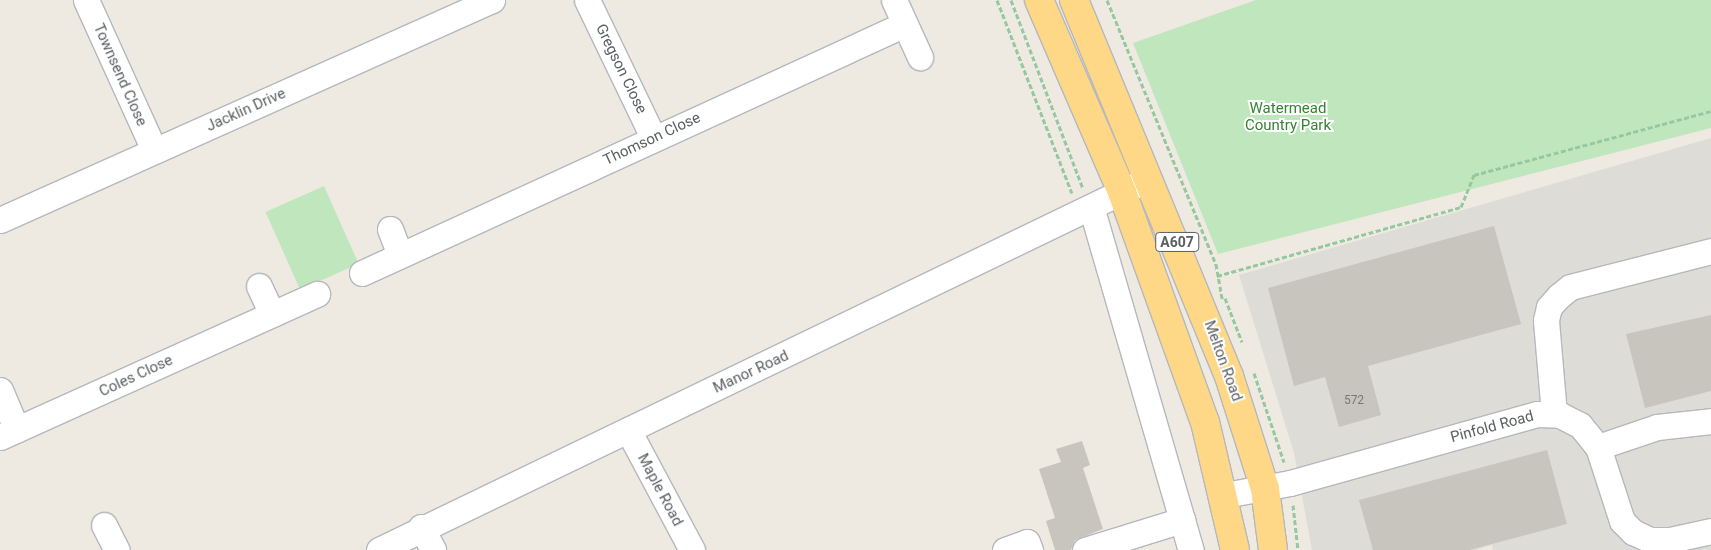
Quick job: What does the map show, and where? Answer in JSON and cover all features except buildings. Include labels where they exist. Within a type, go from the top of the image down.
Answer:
[{"type":"highway","name":"A607","points":[[1039,0],[1122,192],[1205,422],[1226,495],[1235,550]]},
{"type":"highway","name":"Melton Road","points":[[1074,0],[1152,178],[1229,376],[1265,489],[1273,550]]},
{"type":"street","name":"Townsend Close","points":[[86,0],[154,150]]},
{"type":"street","name":"Gregson Close","points":[[587,0],[654,138]]},
{"type":"street","points":[[894,0],[920,57]]},
{"type":"street","name":"Jacklin Drive","points":[[0,220],[484,2]]},
{"type":"street","name":"Thomson Close","points":[[362,273],[905,24]]},
{"type":"street","points":[[1122,192],[1152,178]]},
{"type":"street","name":"Manor Road","points":[[379,550],[422,527],[1087,212],[1122,192]]},
{"type":"street","points":[[1087,212],[1191,550]]},
{"type":"street","points":[[390,229],[400,255]]},
{"type":"street","points":[[1554,414],[1546,320],[1548,307],[1570,287],[1711,251]]},
{"type":"street","points":[[259,286],[272,314]]},
{"type":"street","name":"Coles Close","points":[[9,434],[317,294]]},
{"type":"street","points":[[0,390],[9,434]]},
{"type":"street","name":"Pinfold Road","points":[[1226,495],[1265,489],[1536,414],[1554,414],[1580,425],[1598,447],[1622,521],[1633,532],[1650,540],[1670,540],[1711,531]]},
{"type":"street","points":[[1598,447],[1657,427],[1711,421]]},
{"type":"street","name":"Maple Road","points":[[628,430],[692,550]]},
{"type":"street","points":[[1085,550],[1182,520]]},
{"type":"street","points":[[104,525],[117,550]]},
{"type":"street","points":[[422,527],[433,550]]},
{"type":"street","points":[[1005,550],[1027,542],[1030,550]]},
{"type":"path","points":[[997,0],[1087,212]]},
{"type":"path","points":[[1011,0],[1083,190],[1087,212]]},
{"type":"path","points":[[1107,0],[1165,133],[1216,264],[1217,276],[1461,207],[1474,175],[1711,111]]},
{"type":"shaded area","points":[[1711,138],[1711,550],[1493,550],[1492,545],[1476,550],[1312,550],[1294,453],[1239,275]]},
{"type":"green space","name":"Watermead Country Park","points":[[1256,0],[1711,0],[1711,128],[1218,254],[1133,43]]},
{"type":"green space","points":[[324,186],[359,264],[300,290],[266,212]]}]
